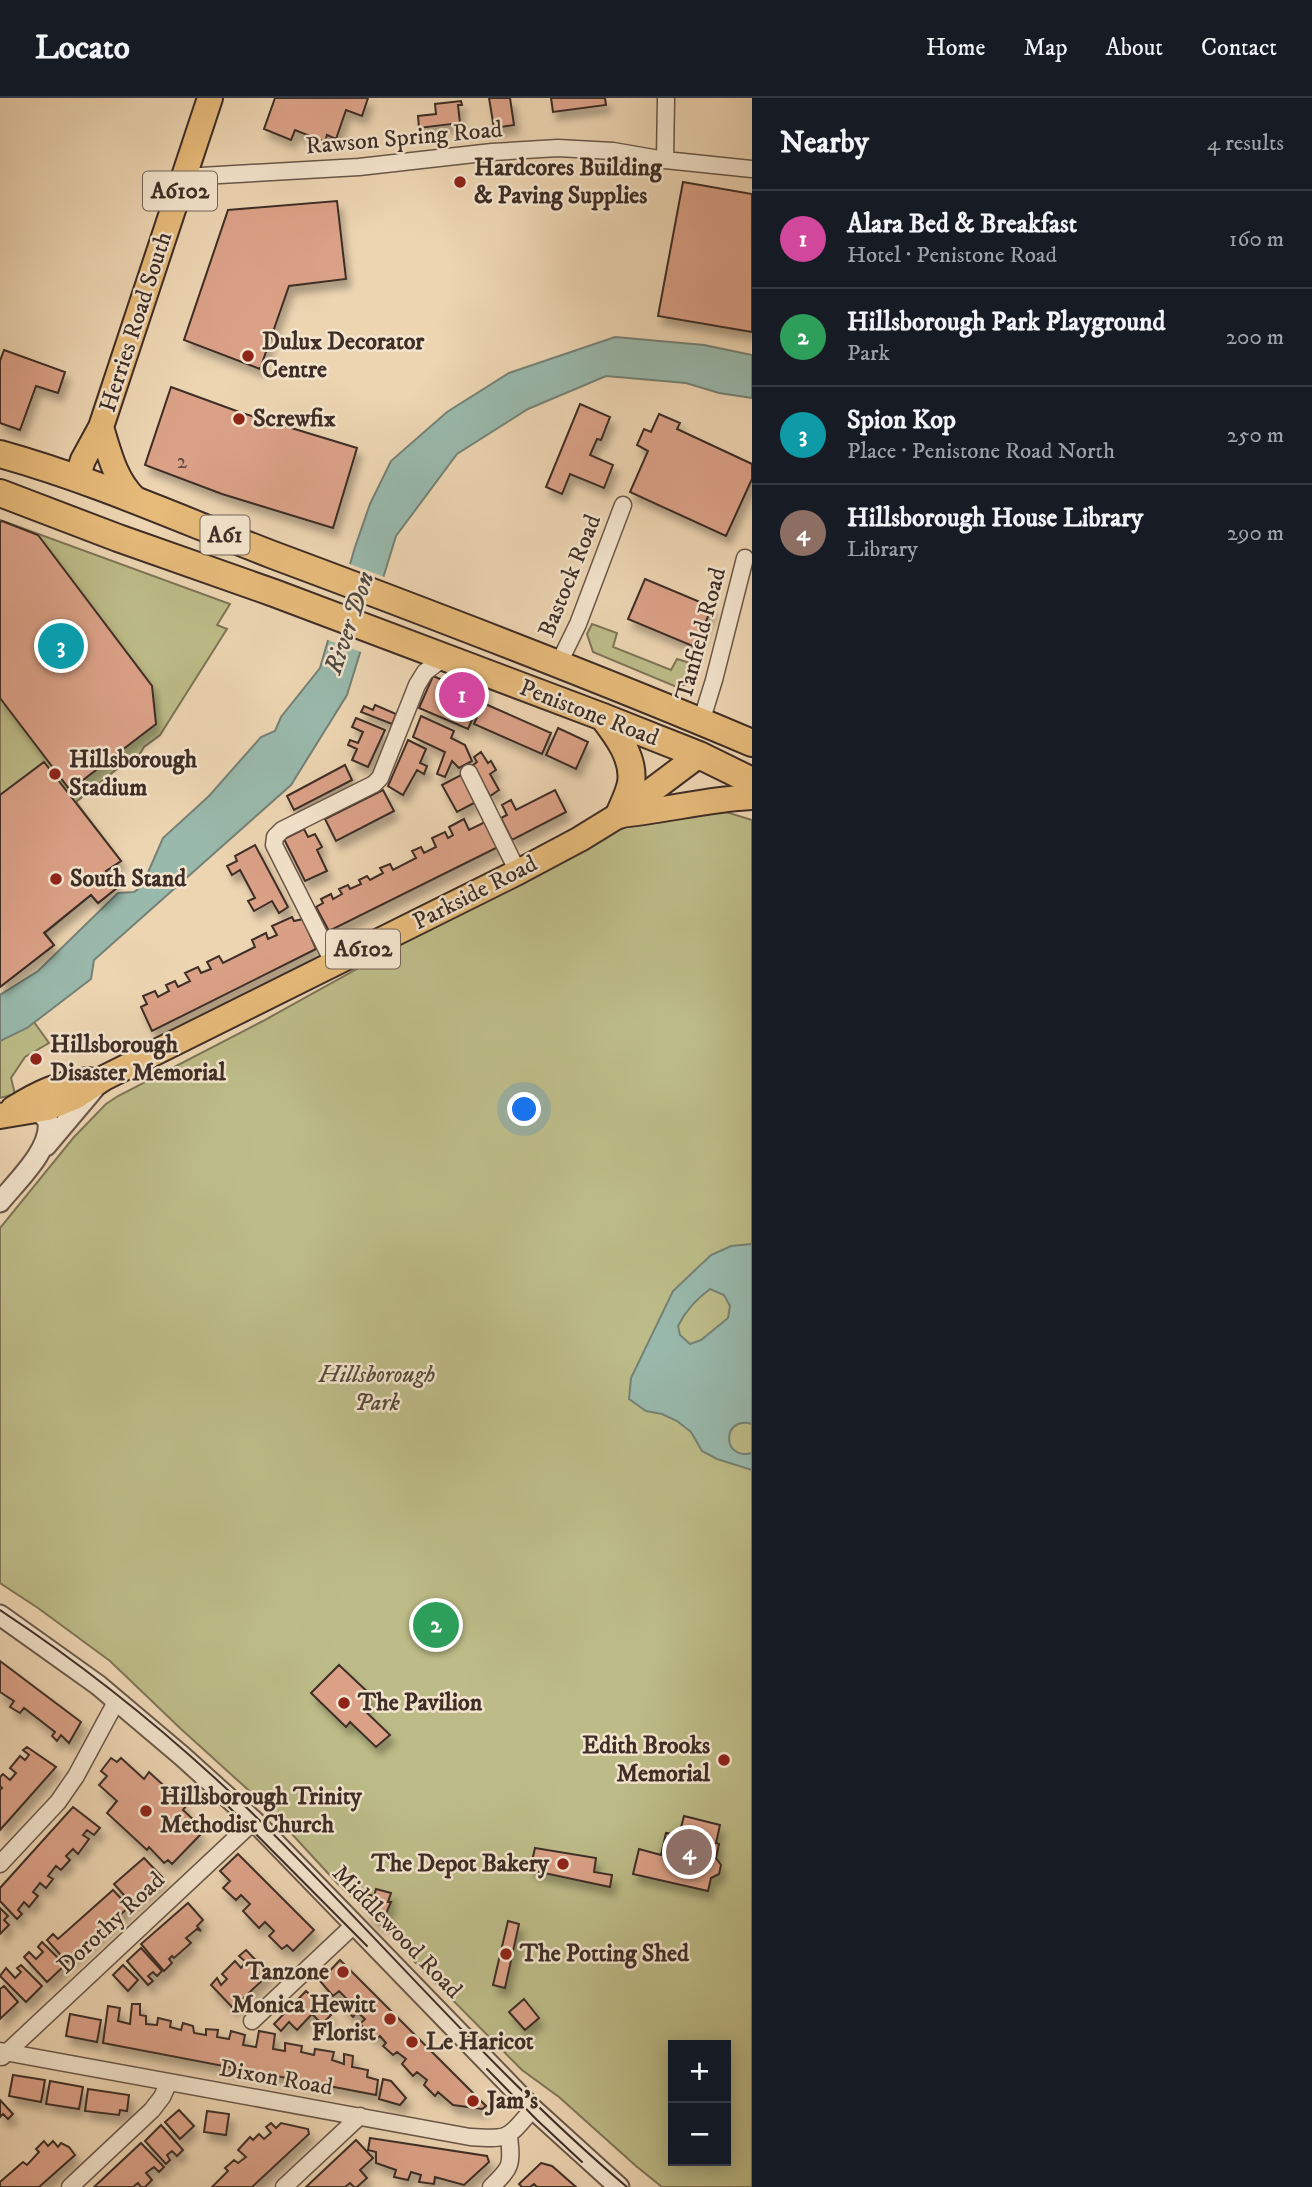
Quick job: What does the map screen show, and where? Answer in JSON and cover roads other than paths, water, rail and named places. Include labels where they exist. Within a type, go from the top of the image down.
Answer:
[{"type":"highway","name":"A61","points":[[0,453],[135,499]]},
{"type":"highway","points":[[77,478],[88,507],[118,538]]},
{"type":"highway","name":"A61","points":[[0,493],[118,538]]},
{"type":"highway","name":"Penistone Road","points":[[135,499],[559,663],[746,741]]},
{"type":"highway","name":"Penistone Road","points":[[118,538],[445,657],[699,755],[752,781]]},
{"type":"highway","points":[[536,693],[559,663]]},
{"type":"highway","points":[[603,718],[618,736],[630,768],[631,783],[619,816]]},
{"type":"highway","points":[[699,755],[719,744],[746,741]]},
{"type":"main road","name":"Herries Road South","points":[[77,478],[83,460],[101,427],[211,98]]},
{"type":"main road","name":"Herries Road South","points":[[101,427],[110,461],[126,490],[135,499]]},
{"type":"main road","name":"Parkside Road","points":[[15,1112],[75,1097],[104,1078],[518,872],[619,816],[699,755]]},
{"type":"main road","name":"Parkside Road","points":[[619,816],[657,812],[709,800],[752,797]]},
{"type":"street","points":[[665,160],[666,98]]},
{"type":"street","name":"Rawson Spring Road","points":[[184,177],[359,167],[492,152],[558,148],[613,151],[665,160],[752,169]]},
{"type":"street","name":"Bastock Road","points":[[559,663],[578,624],[623,505]]},
{"type":"street","name":"Tanfield Road","points":[[701,722],[715,680],[745,558]]},
{"type":"street","points":[[334,964],[274,845],[275,837],[282,830],[374,784],[380,778],[417,685],[425,672],[445,657]]},
{"type":"street","points":[[469,773],[518,872]]},
{"type":"street","name":"Parkside Road","points":[[0,1202],[104,1078]]},
{"type":"street","name":"Parkside Road","points":[[15,1112],[48,1121],[47,1138],[40,1153]]},
{"type":"street","name":"Middlewood Road","points":[[0,1615],[117,1700],[254,1821],[533,2109],[619,2187]]},
{"type":"street","points":[[0,1864],[58,1802],[102,1731],[117,1700]]},
{"type":"street","name":"Dorothy Road","points":[[2,2054],[254,1821]]},
{"type":"street","points":[[252,2021],[355,1924]]},
{"type":"street","name":"Dixon Road","points":[[2,2054],[470,2137],[495,2139],[509,2136]]},
{"type":"street","points":[[70,2187],[152,2110],[169,2082]]},
{"type":"street","points":[[491,2187],[510,2165],[509,2136],[533,2109]]},
{"type":"street","points":[[284,2187],[360,2116]]},
{"type":"water","name":"River Don","points":[[615,337],[704,345],[752,355],[752,398],[719,393],[686,383],[606,376],[528,409],[457,454],[396,536],[347,695],[291,785],[94,960],[91,979],[27,1028],[0,1041],[0,995],[38,971],[118,893],[134,892],[142,886],[163,838],[209,796],[261,737],[275,731],[281,717],[320,668],[355,547],[370,504],[391,461],[447,412],[509,373]]},
{"type":"water","points":[[752,1244],[752,1424],[742,1423],[735,1426],[729,1438],[735,1451],[742,1454],[752,1453],[752,1470],[717,1459],[702,1451],[691,1432],[677,1421],[646,1411],[629,1399],[631,1378],[673,1291],[711,1255],[731,1246]],"holes":[[[710,1289],[724,1295],[730,1306],[728,1318],[701,1340],[690,1344],[680,1335],[678,1326],[684,1315]]]},
{"type":"tram line","points":[[0,1610],[97,1679],[219,1782],[295,1856],[528,2097],[627,2187]]},
{"type":"tram line","points":[[214,1792],[367,1946]]},
{"type":"tram line","points":[[487,2069],[582,2162]]},
{"type":"place","name":"Hardcores Building & Paving Supplies","points":[[460,182]]},
{"type":"place","name":"Dulux Decorator Centre","points":[[248,356]]},
{"type":"place","name":"Screwfix","points":[[239,419]]},
{"type":"place","name":"Spion Kop","points":[[61,646]]},
{"type":"place","name":"Alara Bed & Breakfast","points":[[462,695]]},
{"type":"place","name":"Hillsborough Stadium","points":[[55,774]]},
{"type":"place","name":"South Stand","points":[[56,879]]},
{"type":"place","name":"Hillsborough Disaster Memorial","points":[[36,1059]]},
{"type":"place","name":"Hillsborough Park Playground","points":[[436,1625]]},
{"type":"place","name":"The Pavilion","points":[[344,1703]]},
{"type":"place","name":"Edith Brooks Memorial","points":[[724,1760]]},
{"type":"place","name":"Hillsborough Trinity Methodist Church","points":[[146,1811]]},
{"type":"place","name":"Hillsborough House Library","points":[[689,1852]]},
{"type":"place","name":"The Depot Bakery","points":[[563,1864]]},
{"type":"place","name":"The Potting Shed","points":[[506,1954]]},
{"type":"place","name":"Tanzone","points":[[343,1972]]},
{"type":"place","name":"Monica Hewitt Florist","points":[[390,2019]]},
{"type":"place","name":"Le Haricot","points":[[412,2042]]},
{"type":"place","name":"Jam's","points":[[473,2101]]},
{"type":"park label","name":"Hillsborough Park","points":[[377,1389]]}]
